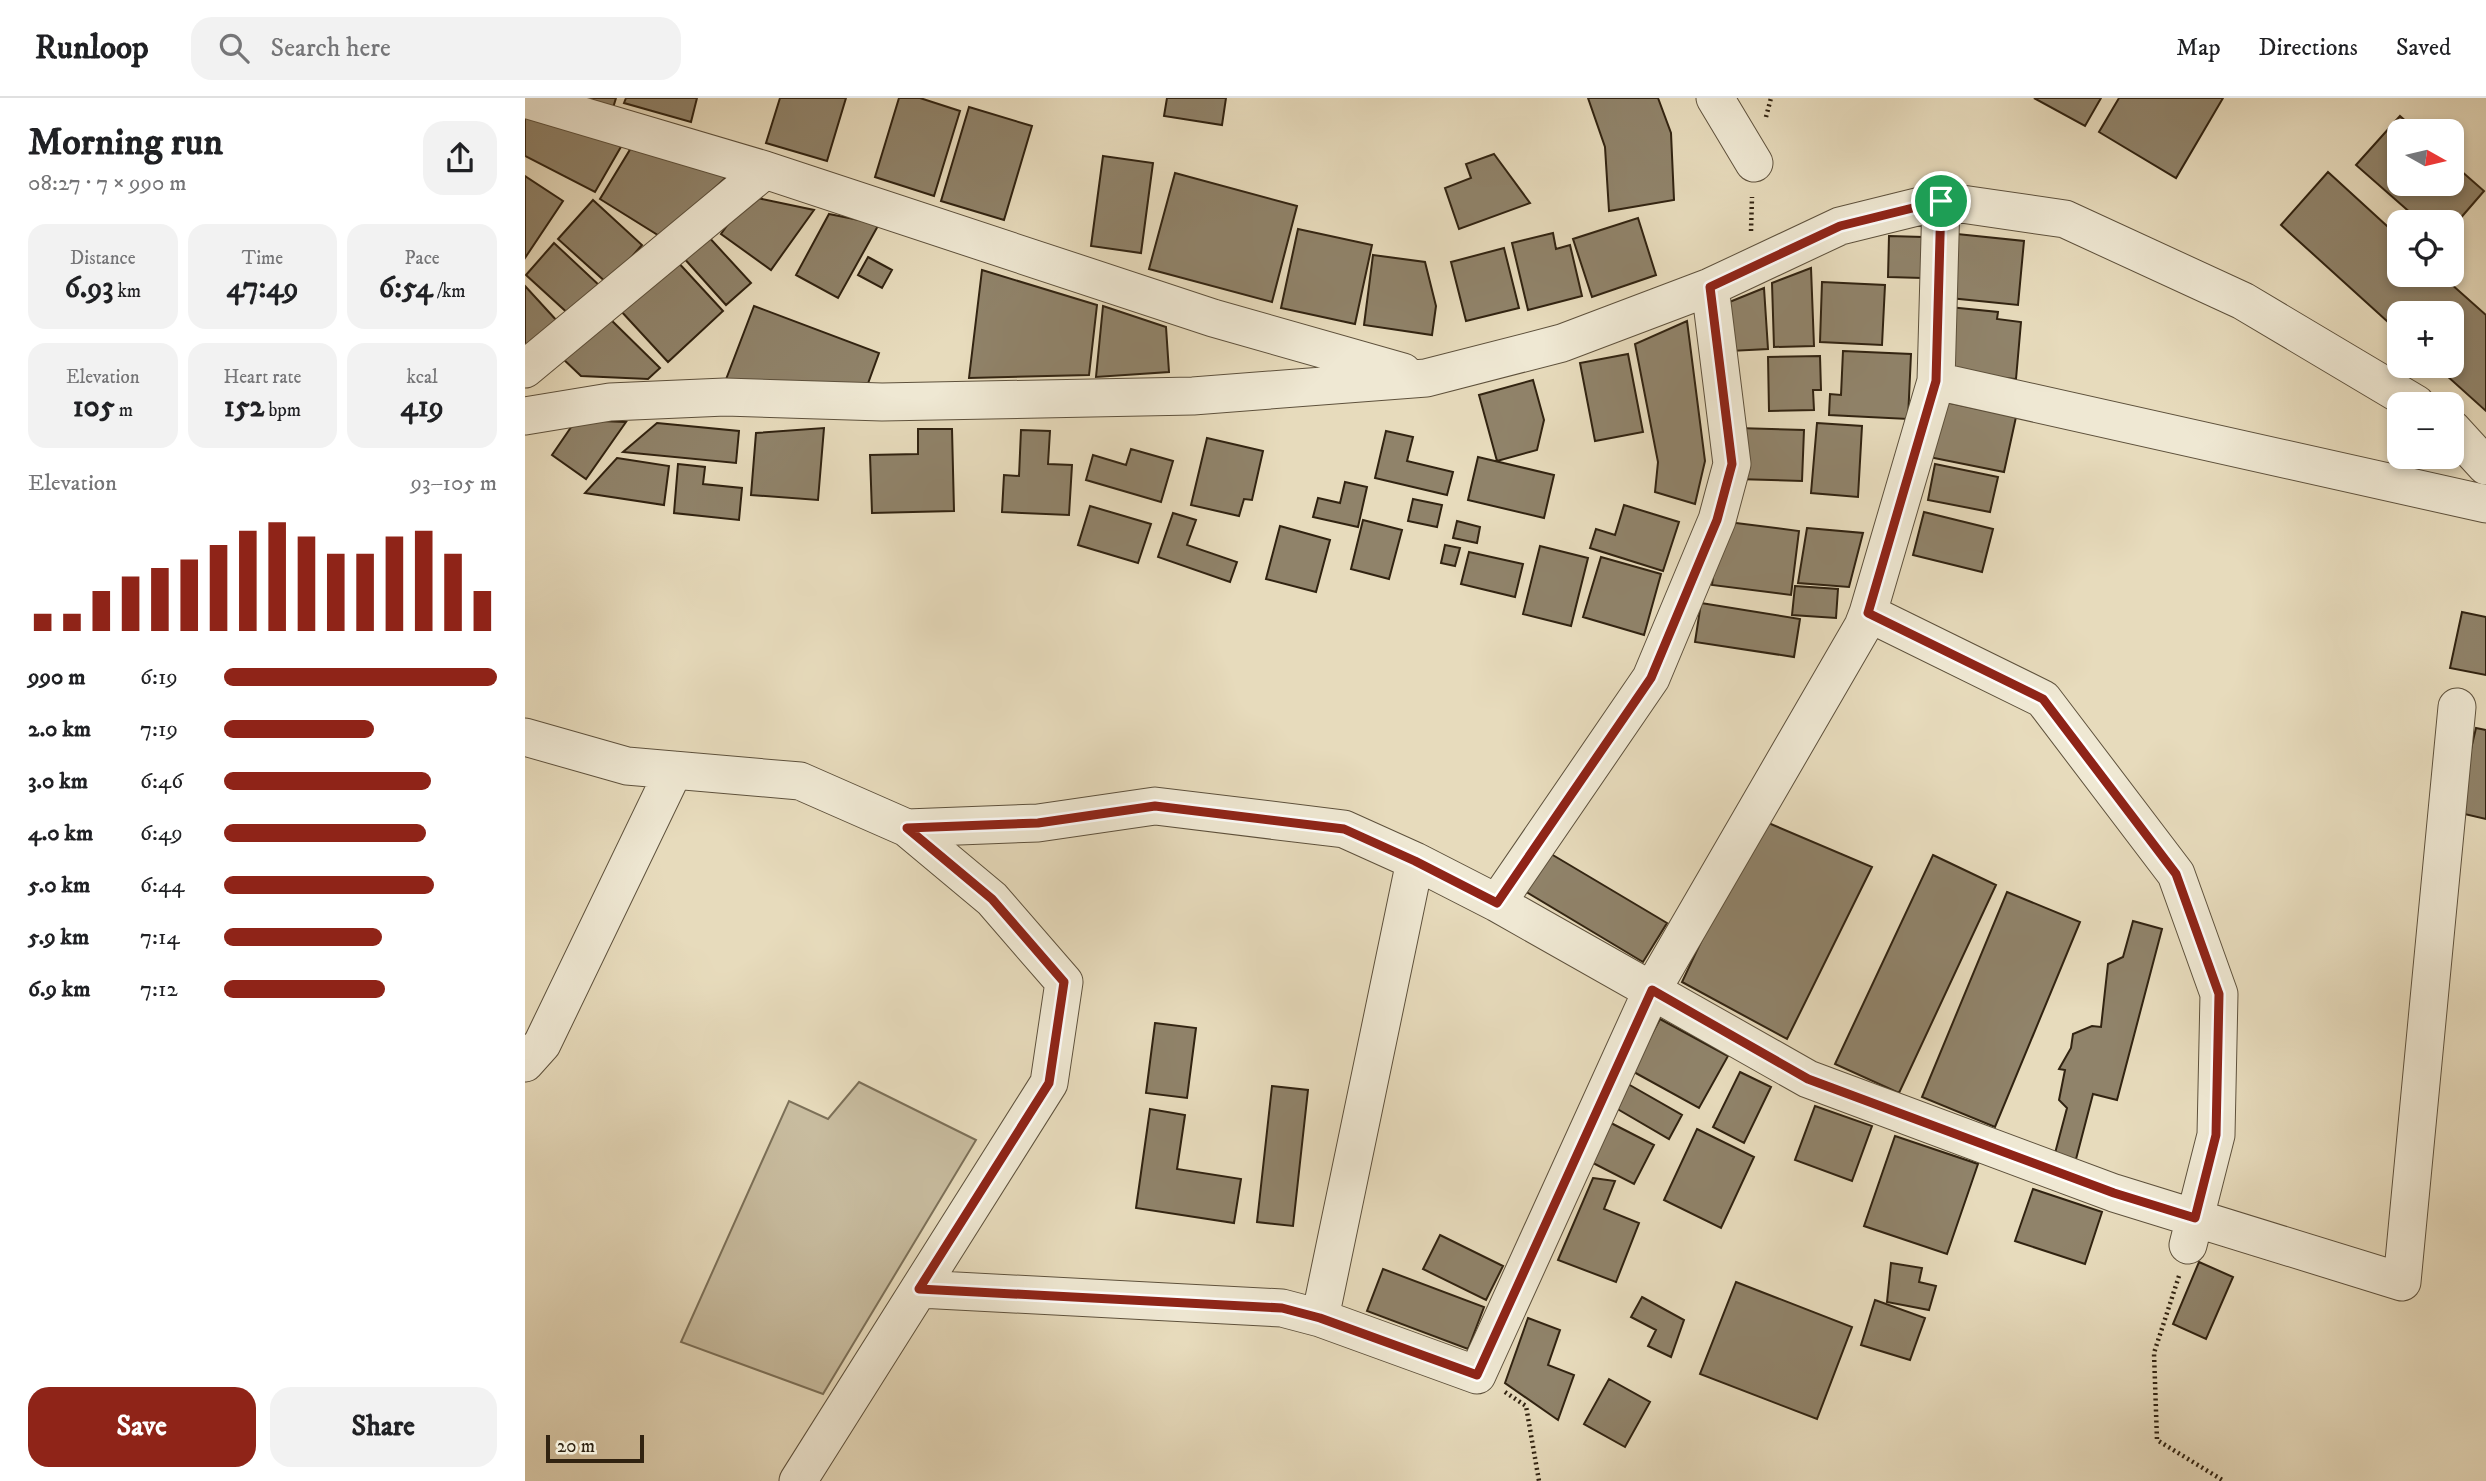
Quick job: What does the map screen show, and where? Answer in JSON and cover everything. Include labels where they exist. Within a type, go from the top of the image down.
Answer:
[{"type":"street","points":[[1715,98],[1753,163]]},
{"type":"street","points":[[525,99],[765,170],[1213,318],[1426,379]]},
{"type":"street","points":[[525,369],[765,170]]},
{"type":"street","points":[[525,416],[610,402],[725,397],[882,402],[1193,396],[1426,379],[1562,343],[1710,287],[1840,226],[1941,201],[2065,219],[2243,301],[2396,392]]},
{"type":"street","points":[[919,1289],[1282,1308],[1320,1318],[1477,1375],[1652,990],[1850,649],[1868,613],[1936,381],[1941,201]]},
{"type":"street","points":[[1497,903],[1651,678],[1717,520],[1732,464],[1710,287]]},
{"type":"street","points":[[1936,381],[2486,504]]},
{"type":"street","points":[[2464,442],[2486,466]]},
{"type":"street","points":[[1868,613],[2043,699],[2176,874],[2219,994],[2216,1135],[2192,1231]]},
{"type":"street","points":[[907,828],[1038,823],[1155,806],[1344,829],[1415,861],[1497,903],[1808,1079],[2114,1193],[2192,1231],[2402,1282],[2457,707]]},
{"type":"street","points":[[525,737],[627,766],[800,781],[907,828],[992,899],[1064,982],[1049,1083],[798,1481]]},
{"type":"street","points":[[525,1063],[542,1044],[674,771]]},
{"type":"street","points":[[1320,1318],[1415,861]]},
{"type":"path","points":[[2192,1231],[2154,1353],[2157,1440],[2224,1481]]},
{"type":"path","points":[[1477,1375],[1526,1406],[1539,1481]]},
{"type":"shaded area","points":[[859,1082],[976,1140],[823,1394],[681,1342],[789,1101],[828,1119]]},
{"type":"building","points":[[576,98],[616,98],[613,108]]},
{"type":"building","points":[[626,98],[697,98],[691,122],[624,103]]},
{"type":"building","points":[[780,98],[846,98],[827,161],[766,143]]},
{"type":"building","points":[[899,98],[920,98],[960,111],[934,196],[875,177]]},
{"type":"building","points":[[1167,98],[1226,98],[1222,125],[1164,116]]},
{"type":"building","points":[[1588,98],[1658,98],[1671,133],[1674,200],[1609,211],[1605,147]]},
{"type":"building","points":[[2034,98],[2101,98],[2085,126]]},
{"type":"building","points":[[2119,98],[2223,98],[2176,178],[2099,132]]},
{"type":"building","points":[[969,107],[1032,126],[1004,220],[941,201]]},
{"type":"building","points":[[525,113],[622,145],[595,192],[525,156]]},
{"type":"building","points":[[2387,130],[2387,192],[2356,165]]},
{"type":"building","points":[[631,148],[730,174],[661,237],[600,199]]},
{"type":"building","points":[[1494,154],[1530,203],[1459,229],[1445,188],[1471,178],[1466,164]]},
{"type":"building","points":[[1103,156],[1153,163],[1141,253],[1091,246]]},
{"type":"building","points":[[2328,172],[2387,226],[2387,287],[2454,287],[2486,315],[2486,411],[2449,378],[2464,378],[2464,301],[2387,301],[2387,321],[2281,225]]},
{"type":"building","points":[[1175,173],[1297,206],[1272,302],[1149,269]]},
{"type":"building","points":[[2464,174],[2484,191],[2464,214],[2464,210],[2407,210],[2391,196],[2464,196]]},
{"type":"building","points":[[525,176],[563,201],[525,258]]},
{"type":"building","points":[[748,196],[814,210],[771,270],[721,234]]},
{"type":"building","points":[[593,200],[642,245],[608,284],[558,239]]},
{"type":"building","points":[[829,214],[879,224],[838,298],[796,275]]},
{"type":"building","points":[[1638,218],[1656,275],[1592,297],[1573,239]]},
{"type":"building","points":[[1298,229],[1372,245],[1355,324],[1281,308]]},
{"type":"building","points":[[1553,233],[1556,249],[1570,245],[1582,296],[1528,310],[1512,243]]},
{"type":"building","points":[[706,234],[751,283],[726,305],[682,256]]},
{"type":"building","points":[[1957,234],[2024,241],[2018,305],[1950,298]]},
{"type":"building","points":[[1889,236],[1923,237],[1922,278],[1888,277]]},
{"type":"building","points":[[554,243],[600,286],[572,317],[526,275]]},
{"type":"building","points":[[1504,248],[1519,308],[1466,321],[1451,262]]},
{"type":"building","points":[[1373,255],[1425,262],[1436,306],[1432,335],[1364,325]]},
{"type":"building","points":[[868,257],[892,270],[882,288],[858,275]]},
{"type":"building","points":[[675,259],[723,311],[668,362],[620,310]]},
{"type":"building","points":[[1811,268],[1814,346],[1774,347],[1772,283]]},
{"type":"building","points":[[982,270],[1097,305],[1089,375],[969,378]]},
{"type":"building","points":[[1822,282],[1885,285],[1882,345],[1820,342]]},
{"type":"building","points":[[525,286],[558,322],[525,354]]},
{"type":"building","points":[[1764,288],[1768,349],[1730,351],[1727,303]]},
{"type":"building","points":[[754,306],[879,353],[866,389],[725,382]]},
{"type":"building","points":[[1103,306],[1166,327],[1169,372],[1096,377]]},
{"type":"building","points":[[1949,307],[1998,312],[1997,319],[2021,322],[2016,379],[1942,373]]},
{"type":"building","points":[[604,313],[660,368],[648,379],[581,376],[561,357]]},
{"type":"building","points":[[1687,321],[1705,461],[1695,504],[1655,492],[1658,462],[1635,344]]},
{"type":"building","points":[[1843,351],[1911,354],[1908,419],[1829,415],[1830,394],[1841,395]]},
{"type":"building","points":[[1628,354],[1643,432],[1595,441],[1580,363]]},
{"type":"building","points":[[1820,356],[1821,390],[1813,390],[1814,410],[1769,411],[1768,357]]},
{"type":"building","points":[[1533,380],[1544,420],[1537,450],[1497,461],[1479,395]]},
{"type":"building","points":[[1941,401],[2016,417],[2004,472],[1929,457]]},
{"type":"building","points":[[576,420],[626,422],[586,479],[552,455]]},
{"type":"building","points":[[657,423],[739,431],[736,463],[623,452]]},
{"type":"building","points":[[1817,423],[1862,426],[1858,497],[1811,493]]},
{"type":"building","points":[[824,428],[818,500],[751,495],[756,433]]},
{"type":"building","points":[[1737,428],[1804,430],[1802,481],[1736,479]]},
{"type":"building","points":[[918,429],[952,429],[954,511],[872,513],[870,455],[918,454]]},
{"type":"building","points":[[1021,430],[1050,431],[1048,464],[1072,465],[1069,515],[1002,512],[1004,475],[1019,476]]},
{"type":"building","points":[[1386,431],[1413,437],[1407,461],[1453,472],[1447,495],[1375,478]]},
{"type":"building","points":[[1207,438],[1263,451],[1252,500],[1244,499],[1239,516],[1191,505]]},
{"type":"building","points":[[1131,449],[1173,461],[1161,502],[1086,480],[1093,455],[1126,465]]},
{"type":"building","points":[[1478,457],[1554,475],[1544,518],[1468,500]]},
{"type":"building","points":[[617,458],[669,466],[664,505],[585,493]]},
{"type":"building","points":[[678,464],[705,467],[703,484],[742,488],[739,520],[674,513]]},
{"type":"building","points":[[1935,464],[1998,477],[1990,512],[1928,500]]},
{"type":"building","points":[[1345,482],[1367,487],[1358,527],[1313,517],[1318,498],[1340,503]]},
{"type":"building","points":[[1413,499],[1442,505],[1437,527],[1408,521]]},
{"type":"building","points":[[1624,505],[1679,522],[1663,571],[1590,548],[1596,529],[1615,535]]},
{"type":"building","points":[[1090,506],[1151,524],[1138,563],[1078,545]]},
{"type":"building","points":[[1924,512],[1993,529],[1982,572],[1913,555]]},
{"type":"building","points":[[1173,513],[1196,520],[1187,545],[1237,562],[1230,582],[1158,557]]},
{"type":"building","points":[[1363,520],[1402,530],[1389,579],[1351,569]]},
{"type":"building","points":[[1457,521],[1480,527],[1477,543],[1453,538]]},
{"type":"building","points":[[1720,521],[1799,531],[1791,595],[1712,585]]},
{"type":"building","points":[[1280,526],[1330,540],[1316,592],[1266,579]]},
{"type":"building","points":[[1807,528],[1863,533],[1849,587],[1798,583]]},
{"type":"building","points":[[1445,545],[1460,548],[1455,566],[1441,563]]},
{"type":"building","points":[[1540,546],[1588,558],[1571,626],[1523,614]]},
{"type":"building","points":[[1469,552],[1523,564],[1515,597],[1461,584]]},
{"type":"building","points":[[1601,557],[1661,574],[1644,635],[1583,617]]},
{"type":"building","points":[[1795,586],[1838,589],[1836,618],[1792,615]]},
{"type":"building","points":[[1701,603],[1800,619],[1794,657],[1695,642]]},
{"type":"building","points":[[2462,612],[2486,617],[2486,675],[2450,668]]},
{"type":"building","points":[[2476,728],[2486,730],[2486,819],[2456,812]]},
{"type":"building","points":[[1759,819],[1872,867],[1787,1039],[1682,982]]},
{"type":"building","points":[[1541,848],[1667,923],[1643,962],[1518,887]]},
{"type":"building","points":[[1933,855],[1996,885],[1899,1093],[1835,1064]]},
{"type":"building","points":[[2007,892],[2080,922],[1995,1127],[1922,1097]]},
{"type":"building","points":[[2133,921],[2162,929],[2117,1100],[2093,1094],[2075,1163],[2054,1157],[2067,1108],[2059,1100],[2065,1070],[2059,1069],[2071,1048],[2073,1034],[2092,1026],[2101,1027],[2108,964],[2123,957]]},
{"type":"building","points":[[1660,1019],[1728,1056],[1699,1108],[1632,1071]]},
{"type":"building","points":[[1155,1023],[1196,1028],[1187,1098],[1146,1093]]},
{"type":"building","points":[[1740,1072],[1771,1087],[1744,1143],[1713,1127]]},
{"type":"building","points":[[1628,1084],[1682,1115],[1669,1139],[1614,1107]]},
{"type":"building","points":[[1272,1086],[1308,1090],[1293,1226],[1257,1222]]},
{"type":"building","points":[[1815,1106],[1872,1126],[1852,1181],[1795,1160]]},
{"type":"building","points":[[1150,1109],[1185,1115],[1177,1169],[1241,1179],[1234,1223],[1136,1208]]},
{"type":"building","points":[[1611,1123],[1654,1145],[1634,1184],[1591,1162]]},
{"type":"building","points":[[1697,1129],[1754,1157],[1721,1228],[1664,1200]]},
{"type":"building","points":[[1895,1136],[1978,1164],[1947,1254],[1864,1226]]},
{"type":"building","points":[[1593,1178],[1615,1181],[1604,1209],[1639,1223],[1616,1282],[1558,1260]]},
{"type":"building","points":[[2033,1189],[2102,1212],[2085,1264],[2015,1241]]},
{"type":"building","points":[[1440,1235],[1503,1266],[1486,1300],[1423,1269]]},
{"type":"building","points":[[2199,1262],[2233,1277],[2206,1339],[2173,1324]]},
{"type":"building","points":[[1891,1263],[1922,1268],[1919,1282],[1936,1286],[1929,1310],[1887,1302]]},
{"type":"building","points":[[1383,1269],[1484,1307],[1468,1349],[1367,1311]]},
{"type":"building","points":[[1736,1282],[1852,1327],[1817,1419],[1700,1374]]},
{"type":"building","points":[[1642,1297],[1684,1320],[1671,1357],[1648,1346],[1656,1330],[1631,1317]]},
{"type":"building","points":[[1875,1300],[1925,1318],[1910,1360],[1861,1345]]},
{"type":"building","points":[[1528,1318],[1560,1330],[1548,1365],[1574,1375],[1558,1420],[1505,1383]]},
{"type":"building","points":[[1609,1379],[1650,1402],[1625,1447],[1584,1424]]},
{"type":"route","points":[[1941,201],[1936,381],[1868,613],[2043,699],[2176,874],[2219,994],[2216,1135],[2195,1218],[2114,1193],[1808,1079],[1652,990],[1477,1375],[1320,1318],[1282,1308],[919,1289],[1049,1083],[1064,982],[992,899],[907,828],[1038,823],[1155,806],[1344,829],[1415,861],[1497,903],[1651,678],[1717,520],[1732,464],[1710,287],[1840,226],[1941,201]]}]
